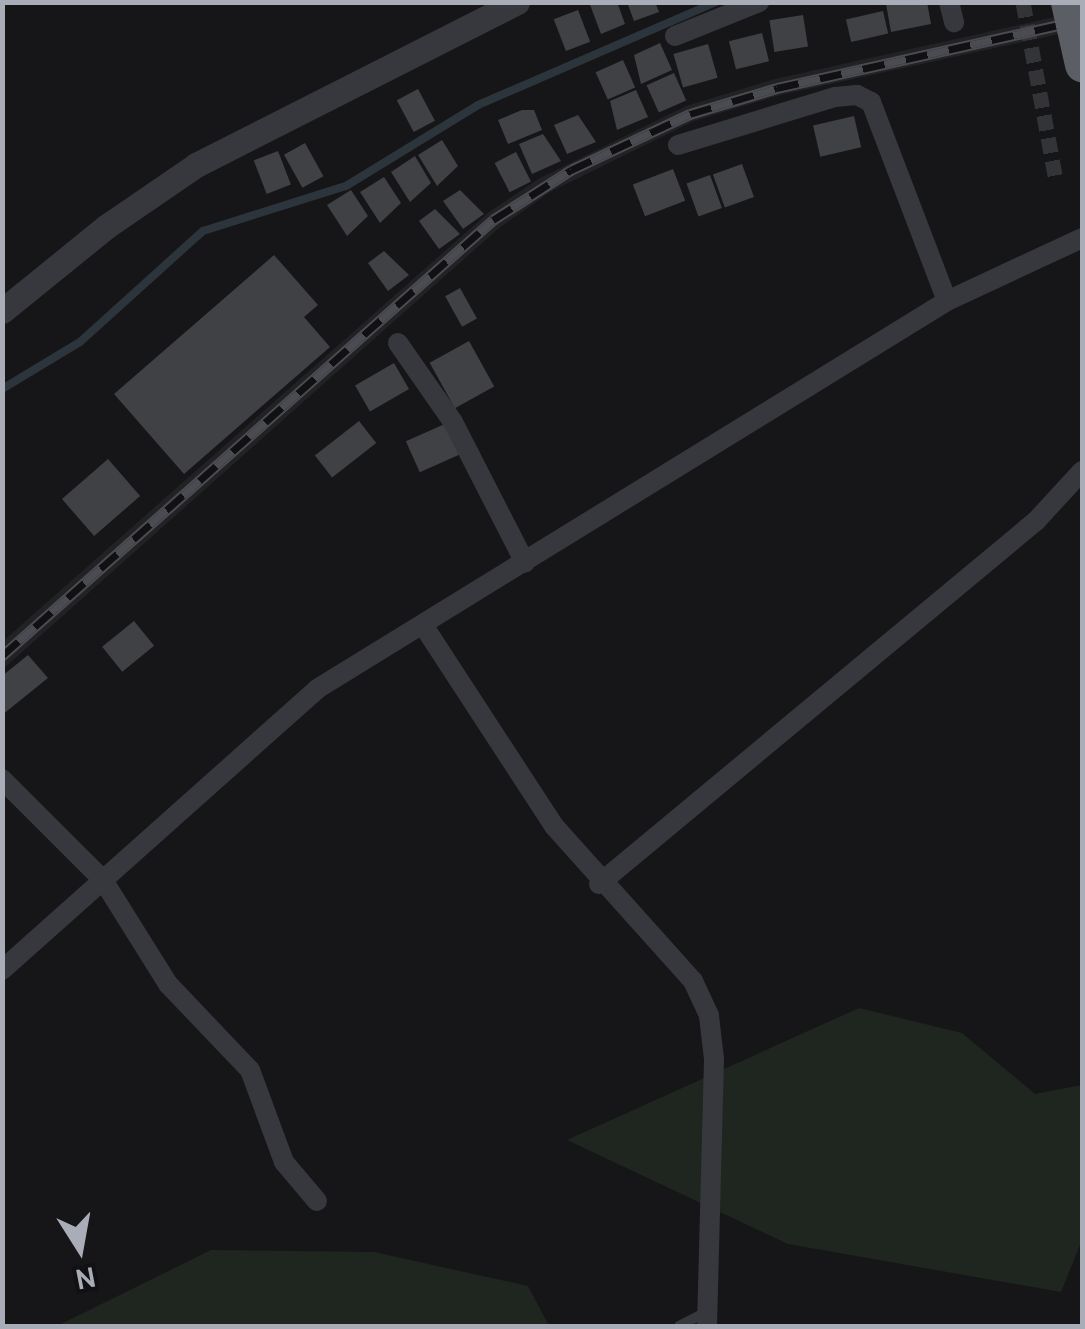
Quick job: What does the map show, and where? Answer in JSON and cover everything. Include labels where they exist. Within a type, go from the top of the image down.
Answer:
[{"type":"highway","points":[[1068,2],[1082,64]]},
{"type":"street","points":[[2,311],[107,226],[196,165],[516,2]]},
{"type":"street","points":[[675,36],[759,2]]},
{"type":"street","points":[[678,145],[835,97],[857,94],[871,102],[947,300]]},
{"type":"street","points":[[2,970],[260,733],[317,689],[947,300],[1082,238]]},
{"type":"street","points":[[398,343],[453,422],[525,563]]},
{"type":"street","points":[[599,884],[1036,521],[1082,471]]},
{"type":"street","points":[[422,625],[599,884],[650,928],[693,981],[708,1016],[714,1059],[712,1246],[705,1320]]},
{"type":"street","points":[[2,780],[103,880],[168,984],[250,1070],[284,1162],[317,1200]]},
{"type":"lane","points":[[678,1326],[705,1320]]},
{"type":"shaded area","points":[[1082,11],[1082,29],[780,95],[694,121],[550,192],[499,228],[3,669],[2,642],[489,212],[540,178],[686,106],[775,79]]},
{"type":"shaded area","points":[[859,1008],[962,1033],[1035,1094],[1082,1085],[1082,1240],[1061,1292],[788,1244],[567,1140]]},
{"type":"shaded area","points":[[211,1250],[374,1252],[528,1286],[548,1324],[57,1326]]},
{"type":"building","points":[[589,2],[617,2],[625,24],[601,34]]},
{"type":"building","points":[[627,2],[655,2],[659,12],[634,21]]},
{"type":"building","points":[[927,2],[931,24],[891,32],[886,4]]},
{"type":"building","points":[[578,10],[590,42],[566,51],[554,19]]},
{"type":"building","points":[[883,11],[888,33],[851,42],[846,20]]},
{"type":"building","points":[[803,15],[808,47],[774,52],[769,20]]},
{"type":"building","points":[[762,33],[769,61],[736,69],[729,41]]},
{"type":"building","points":[[660,43],[672,70],[641,84],[634,55]]},
{"type":"building","points":[[708,44],[718,78],[683,88],[673,54]]},
{"type":"building","points":[[623,60],[635,87],[608,100],[596,72]]},
{"type":"building","points":[[674,73],[686,100],[659,113],[647,85]]},
{"type":"building","points":[[418,89],[435,121],[414,132],[397,100]]},
{"type":"building","points":[[636,90],[648,117],[617,130],[610,101]]},
{"type":"building","points":[[522,110],[534,110],[542,130],[508,144],[498,120]]},
{"type":"building","points":[[578,115],[596,142],[567,154],[554,125]]},
{"type":"building","points":[[854,116],[861,147],[820,157],[813,125]]},
{"type":"building","points":[[543,134],[561,161],[532,174],[519,144]]},
{"type":"building","points":[[442,140],[458,166],[437,186],[418,155]]},
{"type":"building","points":[[305,143],[323,176],[302,188],[284,155]]},
{"type":"building","points":[[278,151],[291,185],[267,194],[254,160]]},
{"type":"building","points":[[516,152],[531,181],[510,192],[495,163]]},
{"type":"building","points":[[415,156],[431,183],[410,202],[391,172]]},
{"type":"building","points":[[742,164],[754,197],[725,207],[713,175]]},
{"type":"building","points":[[673,169],[685,201],[645,216],[633,184]]},
{"type":"building","points":[[710,175],[722,208],[698,216],[687,184]]},
{"type":"building","points":[[384,177],[401,203],[380,223],[360,192]]},
{"type":"building","points":[[351,190],[368,216],[347,236],[327,205]]},
{"type":"building","points":[[460,190],[484,214],[463,229],[443,201]]},
{"type":"building","points":[[435,209],[460,234],[439,249],[419,221]]},
{"type":"building","points":[[384,251],[409,275],[388,291],[368,263]]},
{"type":"building","points":[[274,255],[318,305],[304,317],[330,347],[184,474],[114,394]]},
{"type":"building","points":[[460,288],[477,319],[462,327],[445,296]]},
{"type":"building","points":[[469,341],[494,386],[455,408],[430,363]]},
{"type":"building","points":[[394,363],[409,389],[370,411],[355,386]]},
{"type":"building","points":[[359,421],[376,443],[332,478],[315,455]]},
{"type":"building","points":[[447,423],[461,454],[420,472],[406,441]]},
{"type":"building","points":[[108,459],[140,496],[94,536],[62,499]]},
{"type":"building","points":[[134,621],[154,646],[122,672],[102,647]]},
{"type":"building","points":[[28,655],[48,678],[2,715],[2,676]]},
{"type":"waterway","points":[[2,389],[80,342],[203,231],[346,186],[478,105],[716,2]]},
{"type":"tunnel","points":[[1023,2],[1056,180]]},
{"type":"railway","points":[[2,656],[493,220],[571,170],[690,114],[777,88],[1082,20]]}]
